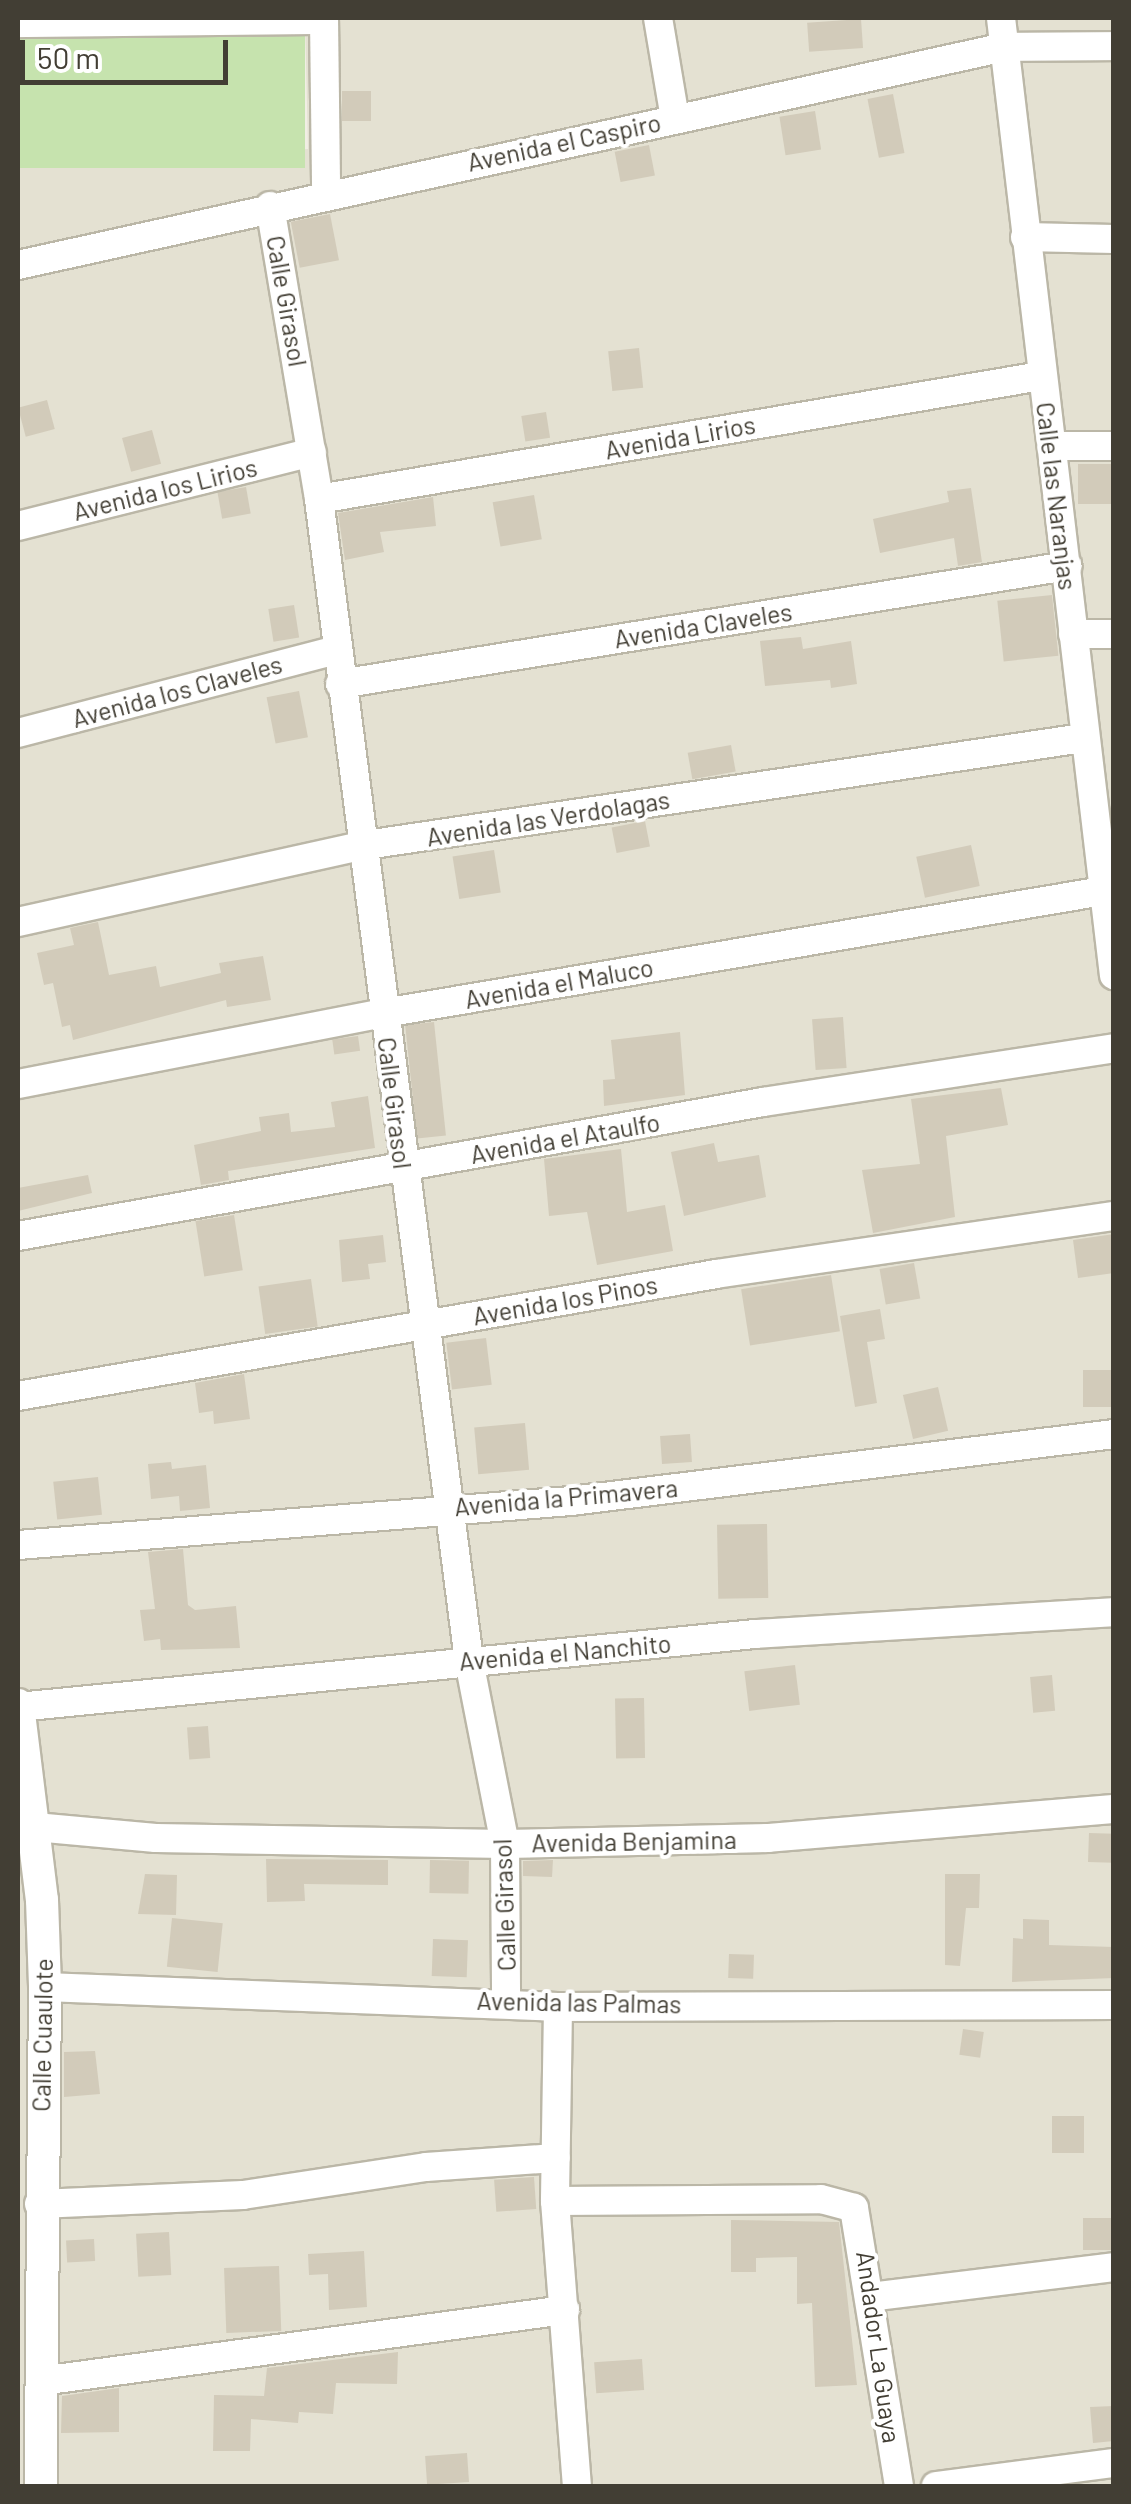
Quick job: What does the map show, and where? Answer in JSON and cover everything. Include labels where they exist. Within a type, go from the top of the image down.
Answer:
[{"type":"street","points":[[658,18],[675,118]]},
{"type":"street","name":"Calle las Naranjas","points":[[1001,18],[1041,376],[1067,566],[1083,738],[1103,830],[1103,891],[1114,974]]},
{"type":"street","points":[[18,23],[324,19],[326,193]]},
{"type":"street","name":"Avenida el Caspiro","points":[[18,266],[326,193],[1005,47],[1114,46]]},
{"type":"street","name":"Calle Girasol","points":[[270,206],[319,499],[340,684],[366,845],[402,1165],[454,1506],[469,1662],[505,1844],[506,2001]]},
{"type":"street","points":[[1025,236],[1114,238]]},
{"type":"street","name":"Avenida Lirios","points":[[319,499],[1041,376]]},
{"type":"street","points":[[1052,446],[1114,446]]},
{"type":"street","name":"Avenida los Lirios","points":[[18,526],[312,452]]},
{"type":"street","name":"Avenida Claveles","points":[[340,684],[1067,566]]},
{"type":"street","points":[[1073,634],[1114,634]]},
{"type":"street","name":"Avenida los Claveles","points":[[18,733],[336,650]]},
{"type":"street","name":"Avenida las Verdolagas","points":[[18,922],[366,845],[1083,738]]},
{"type":"street","name":"Avenida el Maluco","points":[[18,1084],[384,1013],[1103,891]]},
{"type":"street","name":"Avenida el Ataulfo","points":[[18,1236],[402,1165],[1114,1048]]},
{"type":"street","name":"Avenida los Pinos","points":[[18,1396],[841,1254],[1114,1216]]},
{"type":"street","name":"Avenida la Primavera","points":[[18,1545],[454,1506],[571,1501],[1114,1434]]},
{"type":"street","name":"Avenida el Nanchito","points":[[18,1706],[774,1633],[1114,1612]]},
{"type":"street","name":"Calle Cuaulote","points":[[18,1706],[35,1827],[45,1988],[39,2204],[41,2486]]},
{"type":"street","name":"Avenida Benjamina","points":[[35,1827],[156,1838],[505,1844],[768,1838],[1114,1809]]},
{"type":"street","name":"Avenida las Palmas","points":[[45,1988],[506,2001],[558,2007],[866,2000],[1114,2004]]},
{"type":"street","points":[[558,2007],[554,2201],[577,2486]]},
{"type":"street","points":[[39,2204],[243,2195],[426,2167],[556,2158]]},
{"type":"street","name":"Andador La Guaya","points":[[554,2201],[821,2199],[854,2208],[899,2486]]},
{"type":"street","points":[[870,2297],[1114,2267]]},
{"type":"street","points":[[41,2382],[565,2310]]},
{"type":"street","points":[[936,2486],[1114,2463]]},
{"type":"shaded area","points":[[305,18],[1113,18],[1113,2486],[18,2486],[18,168],[308,149]]},
{"type":"green space","points":[[18,18],[305,18],[305,168],[18,168]]},
{"type":"building","points":[[861,19],[863,48],[809,52],[807,23]]},
{"type":"building","points":[[342,91],[371,91],[371,121],[342,121]]},
{"type":"building","points":[[893,94],[904,153],[879,158],[867,99]]},
{"type":"building","points":[[815,111],[821,150],[786,155],[779,117]]},
{"type":"building","points":[[649,145],[655,175],[621,182],[615,152]]},
{"type":"building","points":[[330,214],[339,260],[300,268],[291,222]]},
{"type":"building","points":[[639,348],[643,388],[612,391],[608,351]]},
{"type":"building","points":[[47,400],[55,429],[26,437],[18,408]]},
{"type":"building","points":[[546,412],[550,438],[525,442],[521,416]]},
{"type":"building","points":[[152,430],[161,464],[131,472],[122,438]]},
{"type":"building","points":[[1078,464],[1114,464],[1114,504],[1078,504]]},
{"type":"building","points":[[246,487],[251,514],[222,519],[217,492]]},
{"type":"building","points":[[971,488],[982,562],[958,566],[954,538],[880,553],[873,519],[949,502],[947,491]]},
{"type":"building","points":[[534,495],[542,539],[500,547],[493,502]]},
{"type":"building","points":[[433,497],[436,526],[380,532],[384,552],[345,560],[338,513]]},
{"type":"building","points":[[1052,595],[1058,656],[1004,661],[997,601]]},
{"type":"building","points":[[294,605],[299,638],[273,642],[268,609]]},
{"type":"building","points":[[801,637],[803,649],[851,641],[857,684],[831,688],[830,680],[765,686],[760,641]]},
{"type":"building","points":[[299,691],[308,737],[276,743],[267,697]]},
{"type":"building","points":[[731,745],[736,772],[692,779],[688,753]]},
{"type":"building","points":[[645,821],[650,847],[617,853],[612,827]]},
{"type":"building","points":[[971,845],[980,886],[925,898],[916,857]]},
{"type":"building","points":[[494,850],[501,892],[459,899],[453,857]]},
{"type":"building","points":[[98,922],[109,975],[156,966],[160,987],[221,973],[219,963],[263,956],[271,1000],[227,1007],[226,1000],[73,1040],[70,1025],[62,1027],[53,983],[44,985],[37,953],[74,945],[70,928]]},
{"type":"building","points":[[843,1017],[847,1068],[816,1070],[812,1019]]},
{"type":"building","points":[[434,1022],[446,1135],[417,1138],[405,1025]]},
{"type":"building","points":[[680,1032],[685,1095],[604,1106],[603,1080],[615,1079],[611,1040]]},
{"type":"building","points":[[358,1036],[360,1051],[334,1054],[332,1040]]},
{"type":"building","points":[[1001,1088],[1008,1125],[946,1136],[955,1217],[873,1233],[862,1170],[920,1164],[911,1099]]},
{"type":"building","points":[[368,1096],[375,1148],[228,1171],[229,1180],[201,1185],[194,1145],[261,1131],[259,1117],[289,1113],[291,1132],[335,1127],[331,1102]]},
{"type":"building","points":[[714,1143],[718,1162],[759,1155],[766,1197],[684,1216],[671,1152]]},
{"type":"building","points":[[621,1149],[627,1212],[665,1205],[673,1251],[597,1265],[587,1212],[549,1216],[544,1159]]},
{"type":"building","points":[[88,1175],[92,1193],[18,1211],[18,1188]]},
{"type":"building","points":[[234,1215],[243,1270],[204,1276],[195,1221]]},
{"type":"building","points":[[1114,1234],[1114,1273],[1078,1278],[1073,1240]]},
{"type":"building","points":[[383,1235],[386,1262],[368,1264],[370,1279],[342,1282],[339,1240]]},
{"type":"building","points":[[914,1263],[920,1298],[886,1305],[880,1269]]},
{"type":"building","points":[[831,1275],[840,1331],[750,1346],[741,1289]]},
{"type":"building","points":[[311,1279],[318,1327],[265,1334],[259,1286]]},
{"type":"building","points":[[880,1309],[885,1339],[867,1342],[877,1403],[855,1407],[840,1316]]},
{"type":"building","points":[[486,1338],[492,1385],[452,1390],[446,1343]]},
{"type":"building","points":[[1083,1370],[1114,1370],[1114,1407],[1083,1407]]},
{"type":"building","points":[[244,1374],[250,1419],[214,1424],[213,1411],[199,1413],[195,1383]]},
{"type":"building","points":[[938,1387],[948,1431],[913,1439],[903,1395]]},
{"type":"building","points":[[525,1423],[529,1470],[478,1474],[474,1427]]},
{"type":"building","points":[[690,1434],[692,1462],[662,1464],[660,1436]]},
{"type":"building","points":[[171,1462],[172,1469],[206,1465],[210,1508],[180,1511],[179,1496],[151,1499],[148,1464]]},
{"type":"building","points":[[98,1477],[102,1515],[57,1519],[53,1482]]},
{"type":"building","points":[[767,1524],[768,1598],[718,1599],[717,1525]]},
{"type":"building","points":[[183,1549],[188,1605],[195,1610],[236,1606],[240,1648],[161,1650],[160,1639],[144,1641],[140,1610],[155,1609],[148,1552]]},
{"type":"building","points":[[795,1665],[800,1705],[749,1711],[744,1671]]},
{"type":"building","points":[[1052,1675],[1055,1711],[1033,1713],[1030,1677]]},
{"type":"building","points":[[644,1698],[645,1758],[616,1758],[615,1699]]},
{"type":"building","points":[[208,1726],[210,1758],[189,1759],[187,1727]]},
{"type":"building","points":[[1089,1833],[1114,1834],[1113,1863],[1088,1862]]},
{"type":"building","points":[[266,1859],[388,1860],[388,1885],[304,1884],[305,1901],[267,1902]]},
{"type":"building","points":[[430,1860],[469,1861],[468,1894],[429,1893]]},
{"type":"building","points":[[553,1860],[552,1877],[523,1876],[523,1861]]},
{"type":"building","points":[[145,1874],[177,1875],[176,1915],[138,1914]]},
{"type":"building","points":[[945,1874],[980,1874],[979,1908],[966,1908],[960,1966],[945,1965]]},
{"type":"building","points":[[172,1918],[223,1923],[218,1972],[167,1967]]},
{"type":"building","points":[[1023,1919],[1049,1920],[1049,1945],[1114,1947],[1114,1978],[1012,1982],[1013,1938],[1023,1939]]},
{"type":"building","points":[[433,1939],[468,1940],[467,1977],[432,1976]]},
{"type":"building","points":[[729,1954],[754,1955],[753,1979],[728,1978]]},
{"type":"building","points":[[963,2029],[984,2032],[980,2058],[959,2055]]},
{"type":"building","points":[[95,2051],[100,2094],[64,2097],[64,2052]]},
{"type":"building","points":[[1052,2116],[1084,2116],[1084,2153],[1052,2153]]},
{"type":"building","points":[[534,2177],[536,2209],[496,2212],[494,2180]]},
{"type":"building","points":[[1083,2218],[1114,2218],[1114,2250],[1083,2250]]},
{"type":"building","points":[[731,2220],[839,2222],[857,2385],[815,2387],[812,2303],[797,2304],[797,2257],[756,2258],[756,2272],[731,2272]]},
{"type":"building","points":[[169,2232],[171,2275],[138,2277],[136,2234]]},
{"type":"building","points":[[94,2239],[95,2261],[67,2262],[66,2240]]},
{"type":"building","points":[[364,2251],[367,2307],[329,2310],[328,2274],[309,2275],[308,2254]]},
{"type":"building","points":[[279,2266],[281,2331],[226,2333],[224,2268]]},
{"type":"building","points":[[398,2352],[397,2384],[336,2383],[333,2414],[299,2412],[298,2423],[251,2419],[250,2451],[213,2451],[214,2395],[264,2396],[267,2368]]},
{"type":"building","points":[[642,2359],[644,2390],[596,2393],[594,2362]]},
{"type":"building","points":[[119,2388],[119,2432],[61,2433],[62,2396]]},
{"type":"building","points":[[1114,2406],[1114,2441],[1093,2443],[1090,2407]]},
{"type":"building","points":[[467,2453],[469,2482],[427,2485],[425,2456]]}]
